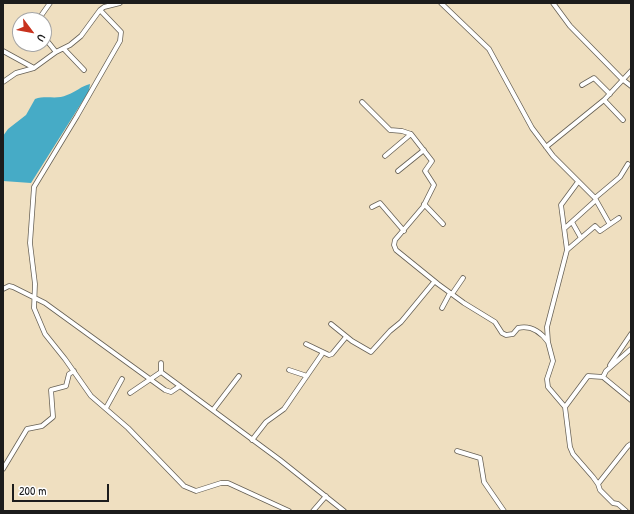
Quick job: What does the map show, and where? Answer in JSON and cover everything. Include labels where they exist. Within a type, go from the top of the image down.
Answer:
[{"type":"street","points":[[44,12],[50,3]]},
{"type":"street","points":[[3,82],[16,72],[34,68],[56,52],[64,49],[81,36],[100,10],[104,7],[120,3]]},
{"type":"street","points":[[442,3],[494,55],[532,128],[546,147],[578,182],[589,190],[596,199],[609,224]]},
{"type":"street","points":[[553,3],[570,26],[622,80],[631,86]]},
{"type":"street","points":[[100,10],[121,32],[121,39],[34,187],[30,242],[35,311],[45,334],[74,371],[91,396],[135,434],[184,486],[191,491],[199,491],[221,483],[228,483],[289,511]]},
{"type":"street","points":[[52,47],[56,52]]},
{"type":"street","points":[[64,49],[84,70]]},
{"type":"street","points":[[3,52],[34,68]]},
{"type":"street","points":[[546,147],[604,100],[631,71]]},
{"type":"street","points":[[582,86],[594,78],[610,94]]},
{"type":"street","points":[[604,100],[623,120]]},
{"type":"street","points":[[362,102],[390,130],[402,131],[411,134],[432,161],[425,173],[434,184],[424,204],[404,231],[395,240],[395,248],[401,255],[434,282],[492,320],[506,335],[513,334],[518,328],[529,328],[539,332],[548,342]]},
{"type":"street","points":[[385,156],[411,134]]},
{"type":"street","points":[[398,171],[424,150]]},
{"type":"street","points":[[565,228],[620,177],[628,164]]},
{"type":"street","points":[[578,182],[562,203],[567,250],[547,327],[548,342],[553,361],[547,383],[548,387],[566,407],[571,450],[598,484],[600,490],[613,503],[618,504],[626,511]]},
{"type":"street","points":[[372,207],[380,204],[404,231]]},
{"type":"street","points":[[424,204],[443,224]]},
{"type":"street","points":[[567,250],[595,226],[599,231],[619,218]]},
{"type":"street","points":[[572,222],[581,238]]},
{"type":"street","points":[[442,308],[463,278]]},
{"type":"street","points":[[331,324],[366,351],[372,352],[390,331],[401,322],[434,282]]},
{"type":"street","points":[[3,289],[11,287],[35,297],[169,392],[180,386]]},
{"type":"street","points":[[603,377],[631,334]]},
{"type":"street","points":[[306,344],[322,354],[329,356],[346,337]]},
{"type":"street","points":[[610,367],[631,350]]},
{"type":"street","points":[[252,440],[266,422],[284,409],[322,354]]},
{"type":"street","points":[[161,363],[161,372]]},
{"type":"street","points":[[289,370],[307,376]]},
{"type":"street","points":[[3,468],[27,429],[41,426],[53,417],[51,390],[66,386],[69,374],[74,371]]},
{"type":"street","points":[[130,393],[161,372]]},
{"type":"street","points":[[161,372],[344,511]]},
{"type":"street","points":[[213,410],[239,376]]},
{"type":"street","points":[[566,407],[588,376],[603,377],[631,400]]},
{"type":"street","points":[[106,408],[122,379]]},
{"type":"street","points":[[598,484],[631,444]]},
{"type":"street","points":[[457,451],[480,458],[484,482],[504,511]]},
{"type":"street","points":[[313,511],[326,496]]},
{"type":"water","points":[[90,84],[89,91],[31,183],[3,181],[3,136],[8,129],[26,115],[35,99],[63,96]]}]
